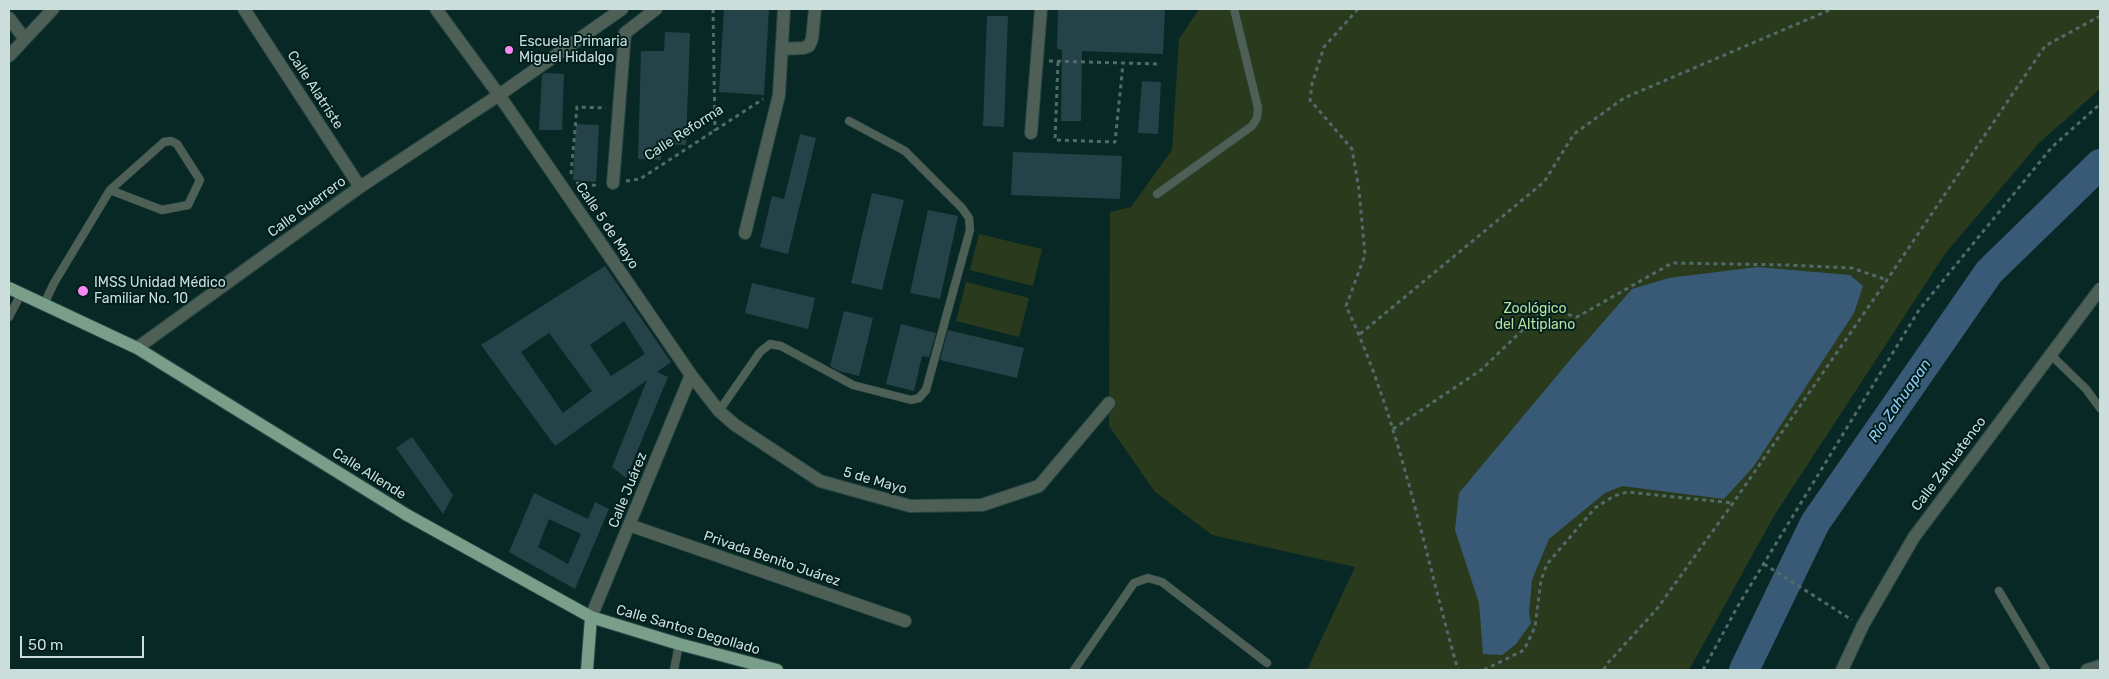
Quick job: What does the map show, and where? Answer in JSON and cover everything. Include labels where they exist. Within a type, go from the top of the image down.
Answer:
[{"type":"main road","name":"Calle Allende","points":[[9,288],[137,348],[408,515],[591,617]]},
{"type":"main road","name":"Calle Santos Degollado","points":[[591,617],[679,644],[776,670]]},
{"type":"main road","points":[[587,670],[591,617]]},
{"type":"street","points":[[9,56],[53,9]]},
{"type":"street","name":"Calle Alatriste","points":[[244,9],[360,187]]},
{"type":"street","name":"Calle 5 de Mayo","points":[[436,9],[499,95],[691,375]]},
{"type":"street","points":[[499,95],[622,9]]},
{"type":"street","points":[[613,183],[624,33],[656,9]]},
{"type":"street","points":[[745,233],[779,95],[784,9]]},
{"type":"street","points":[[782,49],[809,46],[812,40],[815,9]]},
{"type":"street","points":[[1031,133],[1041,9]]},
{"type":"street","points":[[9,18],[24,38]]},
{"type":"street","name":"Calle Guerrero","points":[[137,348],[360,187],[499,95]]},
{"type":"street","name":"Calle Zahuatenco","points":[[1842,670],[1862,625],[1914,537],[2100,289]]},
{"type":"street","name":"5 de Mayo","points":[[691,375],[719,411],[735,424],[820,481],[910,506],[982,505],[1039,486],[1109,403]]},
{"type":"street","name":"Calle Juárez","points":[[591,617],[691,375]]},
{"type":"street","name":"Privada Benito Juárez","points":[[629,526],[905,621]]},
{"type":"street","points":[[2087,670],[2100,666]]},
{"type":"lane","points":[[1157,194],[1252,126],[1257,118],[1258,108],[1234,9]]},
{"type":"lane","points":[[719,411],[760,352],[770,344],[781,346],[853,384],[911,400],[919,398],[926,390],[970,230],[969,218],[962,208],[905,151],[848,121]]},
{"type":"lane","points":[[44,304],[54,283],[110,190],[164,142],[171,141],[177,144],[200,180],[188,205],[162,210],[110,190]]},
{"type":"lane","points":[[9,316],[21,294]]},
{"type":"lane","points":[[2050,354],[2086,389],[2100,408]]},
{"type":"lane","points":[[1074,670],[1134,583],[1148,578],[1162,582],[1267,663]]},
{"type":"lane","points":[[1998,591],[2046,670]]},
{"type":"lane","points":[[674,670],[679,644]]},
{"type":"path","points":[[713,9],[715,131]]},
{"type":"path","points":[[1358,9],[1324,47],[1312,84],[1310,100],[1352,150],[1359,190],[1365,255],[1346,306],[1360,334],[1393,429],[1458,670]]},
{"type":"path","points":[[1360,334],[1544,182],[1574,134],[1624,98],[1832,9]]},
{"type":"path","points":[[1604,670],[1606,665],[1656,610],[1733,503],[2045,46],[2100,16]]},
{"type":"path","points":[[1036,60],[1159,64]]},
{"type":"path","points":[[1058,62],[1055,140],[1116,142],[1123,64]]},
{"type":"path","name":"Calle Reforma","points":[[619,108],[577,108],[571,182],[599,186],[640,179],[779,89]]},
{"type":"path","points":[[1703,670],[1764,564],[1919,310],[2052,147],[2100,104]]},
{"type":"path","points":[[1393,429],[1481,370],[1538,314],[1558,312],[1577,317],[1672,263],[1852,268],[1887,280]]},
{"type":"path","points":[[1484,670],[1524,650],[1535,626],[1541,580],[1547,564],[1595,508],[1614,496],[1628,492],[1733,503]]},
{"type":"path","points":[[1764,564],[1841,614]]},
{"type":"green space","name":"Zoológico del Altiplano","points":[[1199,9],[2100,9],[2100,89],[2039,143],[1945,254],[1774,516],[1689,670],[1307,670],[1355,567],[1212,535],[1155,492],[1109,426],[1110,212],[1131,207],[1172,150],[1179,39]]},
{"type":"green space","points":[[979,234],[1042,249],[1033,286],[970,270]]},
{"type":"green space","points":[[966,282],[1029,298],[1019,337],[956,321]]},
{"type":"water","points":[[1757,267],[1850,275],[1863,286],[1854,313],[1754,466],[1724,499],[1622,486],[1605,493],[1549,539],[1532,580],[1529,613],[1531,623],[1516,644],[1502,655],[1483,654],[1479,603],[1455,530],[1459,493],[1632,289],[1669,278]]},
{"type":"building","points":[[724,9],[769,9],[764,95],[719,92]]},
{"type":"building","points":[[1058,9],[1165,9],[1163,54],[1082,51],[1081,121],[1061,121],[1062,50],[1057,49]]},
{"type":"building","points":[[987,16],[1008,16],[1004,127],[983,126]]},
{"type":"building","points":[[665,32],[690,33],[686,145],[661,144],[661,160],[638,159],[641,51],[664,51]]},
{"type":"building","points":[[545,73],[564,74],[562,130],[539,130],[542,75]]},
{"type":"building","points":[[1142,81],[1161,82],[1158,134],[1138,133]]},
{"type":"building","points":[[576,124],[599,125],[596,182],[573,180]]},
{"type":"building","points":[[800,134],[816,138],[788,254],[760,247],[772,196],[784,199]]},
{"type":"building","points":[[1013,152],[1122,156],[1120,199],[1011,195]]},
{"type":"building","points":[[872,193],[904,200],[882,290],[851,283]]},
{"type":"building","points":[[928,210],[958,216],[940,299],[910,293]]},
{"type":"building","points":[[605,266],[671,362],[657,372],[668,377],[626,478],[612,467],[647,380],[555,446],[481,345]],"holes":[[[624,321],[645,354],[611,376],[590,345]],[[549,333],[592,391],[563,413],[521,352]]]},
{"type":"building","points":[[752,283],[815,298],[808,329],[745,313]]},
{"type":"building","points":[[844,311],[873,318],[859,376],[839,371],[830,366]]},
{"type":"building","points":[[901,324],[936,333],[929,357],[922,356],[914,391],[886,384]]},
{"type":"building","points":[[948,330],[1024,348],[1017,378],[940,360]]},
{"type":"building","points":[[412,437],[453,495],[443,514],[396,448]]},
{"type":"building","points":[[534,493],[588,519],[595,502],[609,509],[575,589],[509,552]],"holes":[[[549,519],[581,534],[568,564],[538,547]]]},
{"type":"waterway","name":"Río Zahuapan","points":[[1744,670],[1815,523],[1989,272],[2100,164]]},
{"type":"place","name":"Escuela Primaria Miguel Hidalgo","points":[[509,50]]},
{"type":"place","name":"IMSS Unidad Médico Familiar No. 10","points":[[83,291]]}]
